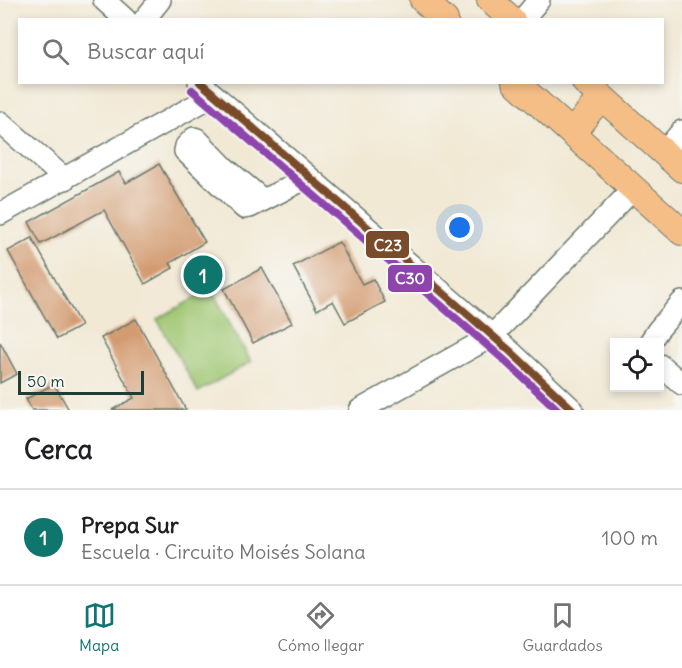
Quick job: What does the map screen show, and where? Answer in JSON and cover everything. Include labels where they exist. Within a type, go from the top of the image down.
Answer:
[{"type":"main road","points":[[423,0],[443,18]]},
{"type":"main road","points":[[490,0],[510,18]]},
{"type":"main road","points":[[517,84],[682,232]]},
{"type":"main road","points":[[572,133],[593,90],[673,161]]},
{"type":"street","points":[[104,0],[124,18]]},
{"type":"street","points":[[146,18],[160,0]]},
{"type":"street","points":[[524,18],[539,0]]},
{"type":"street","points":[[0,214],[65,179],[206,89],[551,387],[573,410]]},
{"type":"street","points":[[0,122],[65,179]]},
{"type":"street","points":[[673,161],[682,131]]},
{"type":"street","points":[[263,200],[308,176]]},
{"type":"street","points":[[360,410],[394,402],[492,336],[634,188]]},
{"type":"street","points":[[653,338],[682,302]]},
{"type":"street","points":[[664,368],[682,384]]},
{"type":"green space","points":[[211,289],[251,362],[198,392],[157,319]]},
{"type":"building","points":[[159,164],[205,242],[170,263],[173,268],[145,284],[104,210],[41,244],[29,222],[119,172],[126,183]]},
{"type":"building","points":[[32,238],[81,326],[57,339],[8,251]]},
{"type":"building","points":[[339,242],[362,284],[373,279],[385,302],[345,323],[333,301],[317,310],[293,266]]},
{"type":"building","points":[[262,268],[292,323],[253,343],[224,289]]},
{"type":"building","points":[[136,319],[186,410],[112,410],[134,398],[101,338]]},
{"type":"building","points":[[0,342],[17,374],[0,383]]},
{"type":"building","points":[[54,384],[69,410],[32,410],[26,399]]},
{"type":"transit line","name":"C23","points":[[202,84],[510,351],[573,410]]},
{"type":"transit line","name":"C30","points":[[192,90],[503,359],[558,410]]},
{"type":"place","name":"Prepa Sur","points":[[203,275]]}]
